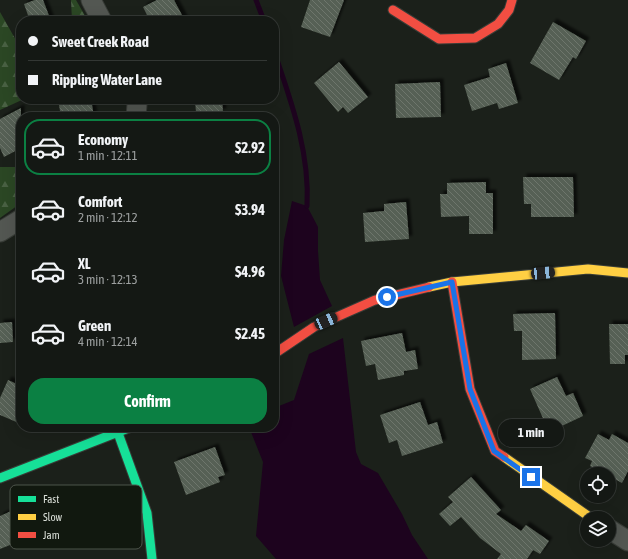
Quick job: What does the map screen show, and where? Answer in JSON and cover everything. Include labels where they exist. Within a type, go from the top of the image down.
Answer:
[{"type":"street","points":[[91,0],[99,16]]},
{"type":"street","points":[[393,10],[439,39],[475,38],[498,24],[509,10],[512,0]]},
{"type":"street","points":[[0,232],[16,223]]},
{"type":"street","points":[[279,351],[314,327],[375,300],[452,282],[588,269],[628,273]]},
{"type":"street","points":[[452,282],[470,389],[494,451],[581,511]]},
{"type":"street","points":[[0,478],[118,433],[137,485]]},
{"type":"street","points":[[142,499],[147,513],[152,559]]},
{"type":"street","points":[[616,533],[628,541]]},
{"type":"green space","points":[[71,0],[76,0],[85,16],[72,16]]},
{"type":"green space","points":[[0,12],[16,40],[16,103],[0,110]]},
{"type":"green space","points":[[0,167],[16,167],[16,207],[0,218]]},
{"type":"shaded area","points":[[292,201],[307,206],[318,227],[320,280],[332,306],[294,327],[281,276],[284,240]]},
{"type":"shaded area","points":[[343,338],[356,452],[361,464],[378,473],[402,514],[412,535],[428,559],[276,559],[256,536],[263,462],[251,432],[279,432],[279,406],[294,400],[309,354]]},
{"type":"building","points":[[35,0],[43,0],[49,16],[28,16],[24,4]]},
{"type":"building","points":[[157,0],[174,0],[182,16],[148,16],[143,7]]},
{"type":"building","points":[[310,0],[344,0],[330,37],[301,27]]},
{"type":"building","points":[[553,22],[586,41],[576,59],[573,57],[559,80],[530,63]]},
{"type":"building","points":[[339,62],[368,97],[348,113],[343,107],[338,112],[314,83]]},
{"type":"building","points":[[506,63],[518,103],[499,109],[497,103],[472,111],[464,85],[490,77],[488,69]]},
{"type":"building","points":[[440,82],[441,117],[396,118],[395,84]]},
{"type":"building","points":[[59,104],[92,104],[93,112],[60,112]]},
{"type":"building","points":[[195,104],[222,104],[223,112],[196,112]]},
{"type":"building","points":[[21,108],[21,112],[16,112],[16,151],[4,157],[0,148],[0,119]]},
{"type":"building","points":[[523,177],[573,177],[574,217],[531,217],[531,204],[524,204]]},
{"type":"building","points":[[486,182],[486,193],[493,193],[493,234],[469,234],[469,216],[441,217],[440,194],[447,194],[447,183]]},
{"type":"building","points":[[406,202],[409,239],[365,242],[363,213],[384,211],[384,204]]},
{"type":"building","points":[[555,313],[556,359],[522,360],[522,331],[514,331],[513,314]]},
{"type":"building","points":[[12,322],[13,342],[0,343],[0,323]]},
{"type":"building","points":[[609,324],[628,324],[628,355],[625,355],[625,364],[610,364]]},
{"type":"building","points":[[402,333],[406,352],[415,350],[418,369],[404,371],[404,375],[378,380],[375,364],[366,366],[361,341]]},
{"type":"building","points":[[557,377],[566,396],[573,393],[583,416],[549,432],[530,389]]},
{"type":"building","points":[[8,380],[16,384],[16,422],[0,415],[0,398]]},
{"type":"building","points":[[420,402],[428,425],[437,422],[443,443],[402,456],[397,440],[389,443],[380,415]]},
{"type":"building","points":[[598,434],[609,440],[612,434],[628,443],[628,471],[622,483],[616,480],[616,467],[592,467],[590,466],[592,461],[585,458]]},
{"type":"building","points":[[215,447],[225,475],[218,477],[220,482],[186,495],[174,462]]},
{"type":"building","points":[[471,477],[501,510],[496,514],[521,531],[526,525],[549,541],[540,554],[533,550],[527,559],[497,559],[501,554],[480,538],[461,517],[450,526],[439,514],[453,502],[448,497]]},
{"type":"building","points":[[10,512],[10,545],[0,549],[0,516]]},
{"type":"waterway","points":[[256,0],[262,16]]},
{"type":"waterway","points":[[279,66],[293,108],[306,166],[307,206]]},
{"type":"traffic: fast","points":[[0,478],[118,432]]},
{"type":"traffic: fast","points":[[118,433],[137,485]]},
{"type":"traffic: fast","points":[[142,499],[147,513],[152,559]]},
{"type":"traffic: slow","points":[[429,287],[452,282],[588,269],[628,273]]},
{"type":"traffic: slow","points":[[504,457],[581,511]]},
{"type":"traffic: jam","points":[[393,10],[439,39],[475,38],[498,24],[509,10],[512,0]]},
{"type":"traffic: jam","points":[[452,282],[470,389],[495,451],[504,457]]},
{"type":"traffic: jam","points":[[279,351],[314,327],[375,300],[429,287]]},
{"type":"route","points":[[387,297],[452,282],[470,389],[494,451],[531,477]]}]
